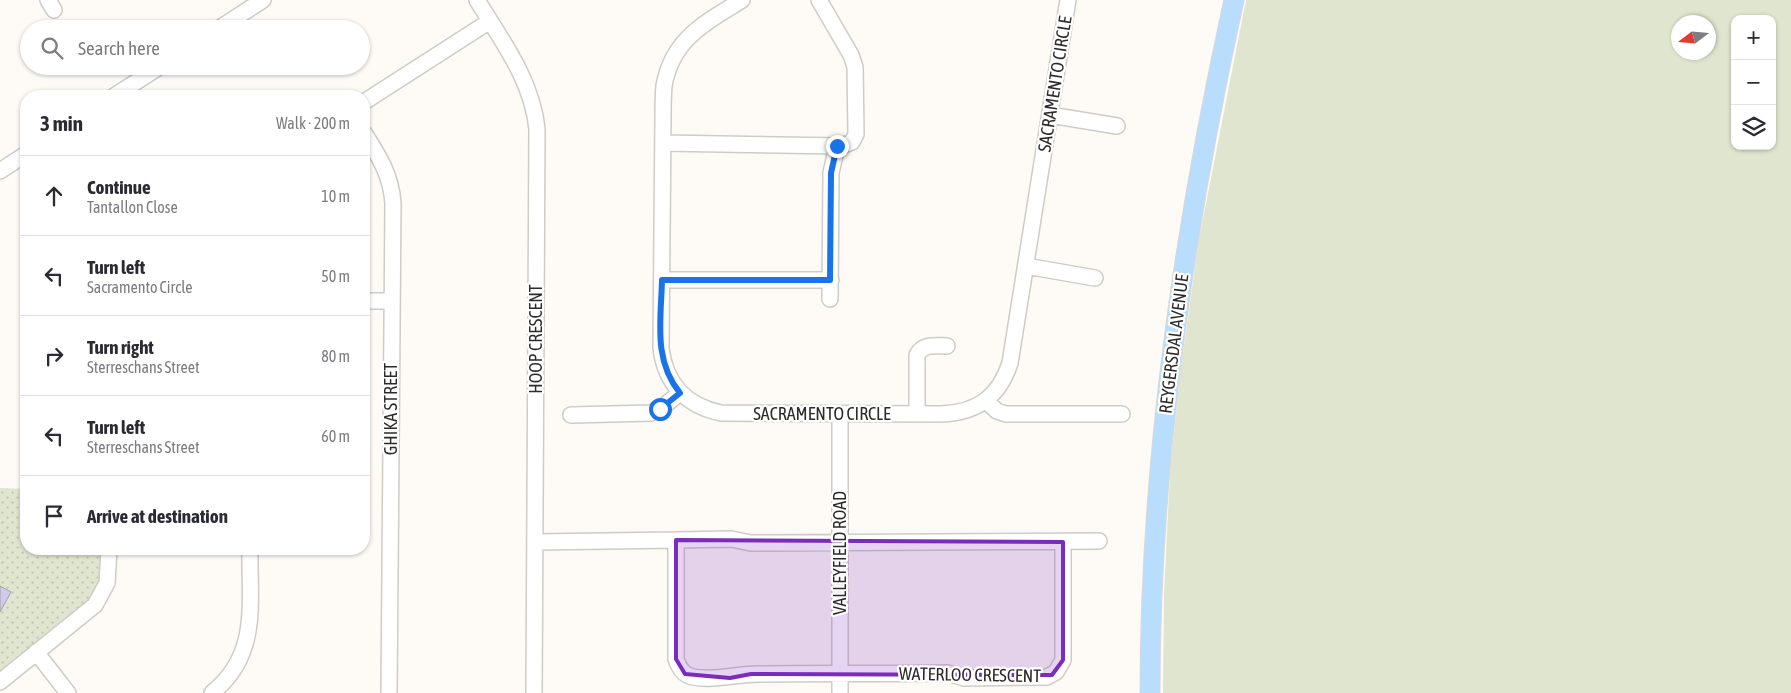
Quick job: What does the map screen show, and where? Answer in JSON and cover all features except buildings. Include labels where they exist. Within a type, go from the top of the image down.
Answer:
[{"type":"main road","name":"REYGERSDAL AVENUE","points":[[1150,693],[1156,522],[1173,345],[1202,159],[1234,0]]},
{"type":"street","points":[[232,20],[263,0]]},
{"type":"street","name":"HOOP CRESCENT","points":[[477,0],[525,80],[533,104],[537,130],[534,693]]},
{"type":"street","name":"SACRAMENTO CIRCLE","points":[[742,0],[691,33],[676,52],[666,75],[662,143],[662,358],[668,377],[680,393],[699,407],[720,413],[840,414],[953,414],[965,412],[986,401],[1001,384],[1010,363],[1068,0]]},
{"type":"street","points":[[662,143],[837,146],[849,144],[855,138],[856,74],[851,55],[819,0]]},
{"type":"street","points":[[370,98],[490,21]]},
{"type":"street","points":[[123,90],[147,75]]},
{"type":"street","points":[[1050,115],[1117,126]]},
{"type":"street","name":"GHIKA STREET","points":[[370,143],[382,162],[391,184],[393,203],[389,693]]},
{"type":"street","points":[[830,299],[831,173],[837,146]]},
{"type":"street","points":[[0,171],[20,158]]},
{"type":"street","points":[[1026,266],[1096,278]]},
{"type":"street","points":[[662,280],[830,280]]},
{"type":"street","points":[[370,301],[392,301]]},
{"type":"street","points":[[917,414],[917,355],[922,348],[927,346],[947,346]]},
{"type":"street","points":[[571,415],[651,413],[660,409],[680,393]]},
{"type":"street","points":[[986,401],[996,411],[1006,414],[1122,414]]},
{"type":"street","name":"VALLEYFIELD ROAD","points":[[840,414],[840,693]]},
{"type":"street","points":[[535,542],[731,539],[751,543],[1099,542]]},
{"type":"street","points":[[676,540],[676,659],[680,670],[685,674],[696,677],[730,678],[751,674],[840,673]]},
{"type":"street","name":"WATERLOO CRESCENT","points":[[840,673],[948,673],[964,678],[1042,677],[1052,675],[1059,669],[1063,660],[1063,542]]},
{"type":"street","points":[[0,682],[90,610],[100,598],[107,583],[109,555]]},
{"type":"street","points":[[212,693],[232,674],[245,648],[249,620],[250,555]]},
{"type":"street","points":[[36,652],[68,693]]},
{"type":"highlighted area","points":[[676,540],[1063,542],[1063,660],[1052,675],[751,674],[730,678],[685,674],[676,659]]},
{"type":"green space","points":[[1246,0],[1791,0],[1791,693],[1163,693],[1164,593],[1170,473],[1180,374],[1199,239]]},
{"type":"green space","points":[[0,488],[20,489],[20,555],[102,555],[100,575],[91,599],[0,674]]},
{"type":"route","points":[[660,409],[680,393],[668,377],[662,358],[662,280],[830,280],[831,173],[837,146]]}]
